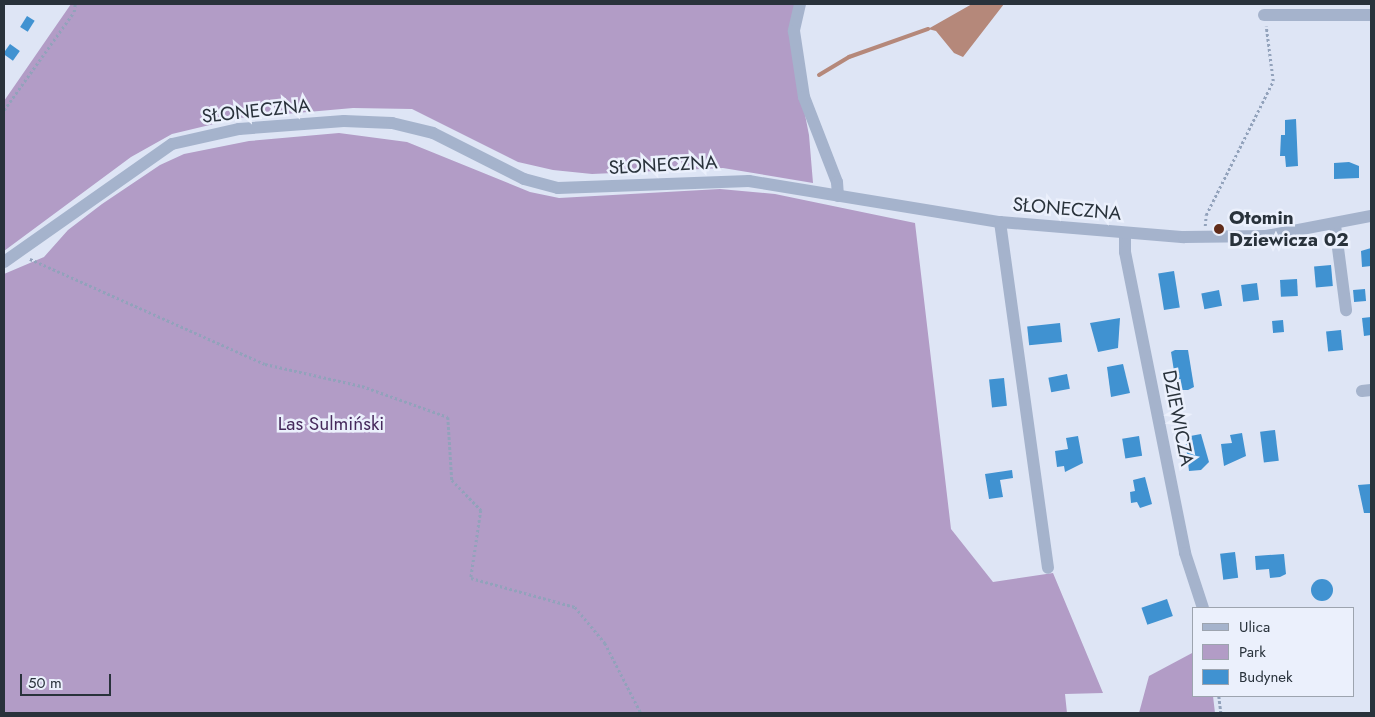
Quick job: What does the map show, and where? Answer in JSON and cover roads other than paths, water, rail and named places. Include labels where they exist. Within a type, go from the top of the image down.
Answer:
[{"type":"street","points":[[800,4],[794,31],[804,97],[837,182],[838,196]]},
{"type":"street","points":[[1264,15],[1371,15]]},
{"type":"street","name":"SŁONECZNA","points":[[4,262],[164,148],[204,134],[265,126],[366,121],[405,125],[432,133],[524,179],[558,188],[749,181],[1000,222],[1125,233],[1204,237],[1266,236],[1371,216]]},
{"type":"street","points":[[1000,222],[1048,568]]},
{"type":"street","points":[[1335,224],[1346,310]]},
{"type":"street","name":"DZIEWICZA","points":[[1125,233],[1125,252],[1185,553],[1203,607]]},
{"type":"waterway","points":[[819,75],[849,57],[928,29]]},
{"type":"place","name":"Otomin Dziewicza 02","points":[[1219,229]]},
{"type":"park label","name":"Las Sulmiński","points":[[331,424]]}]
